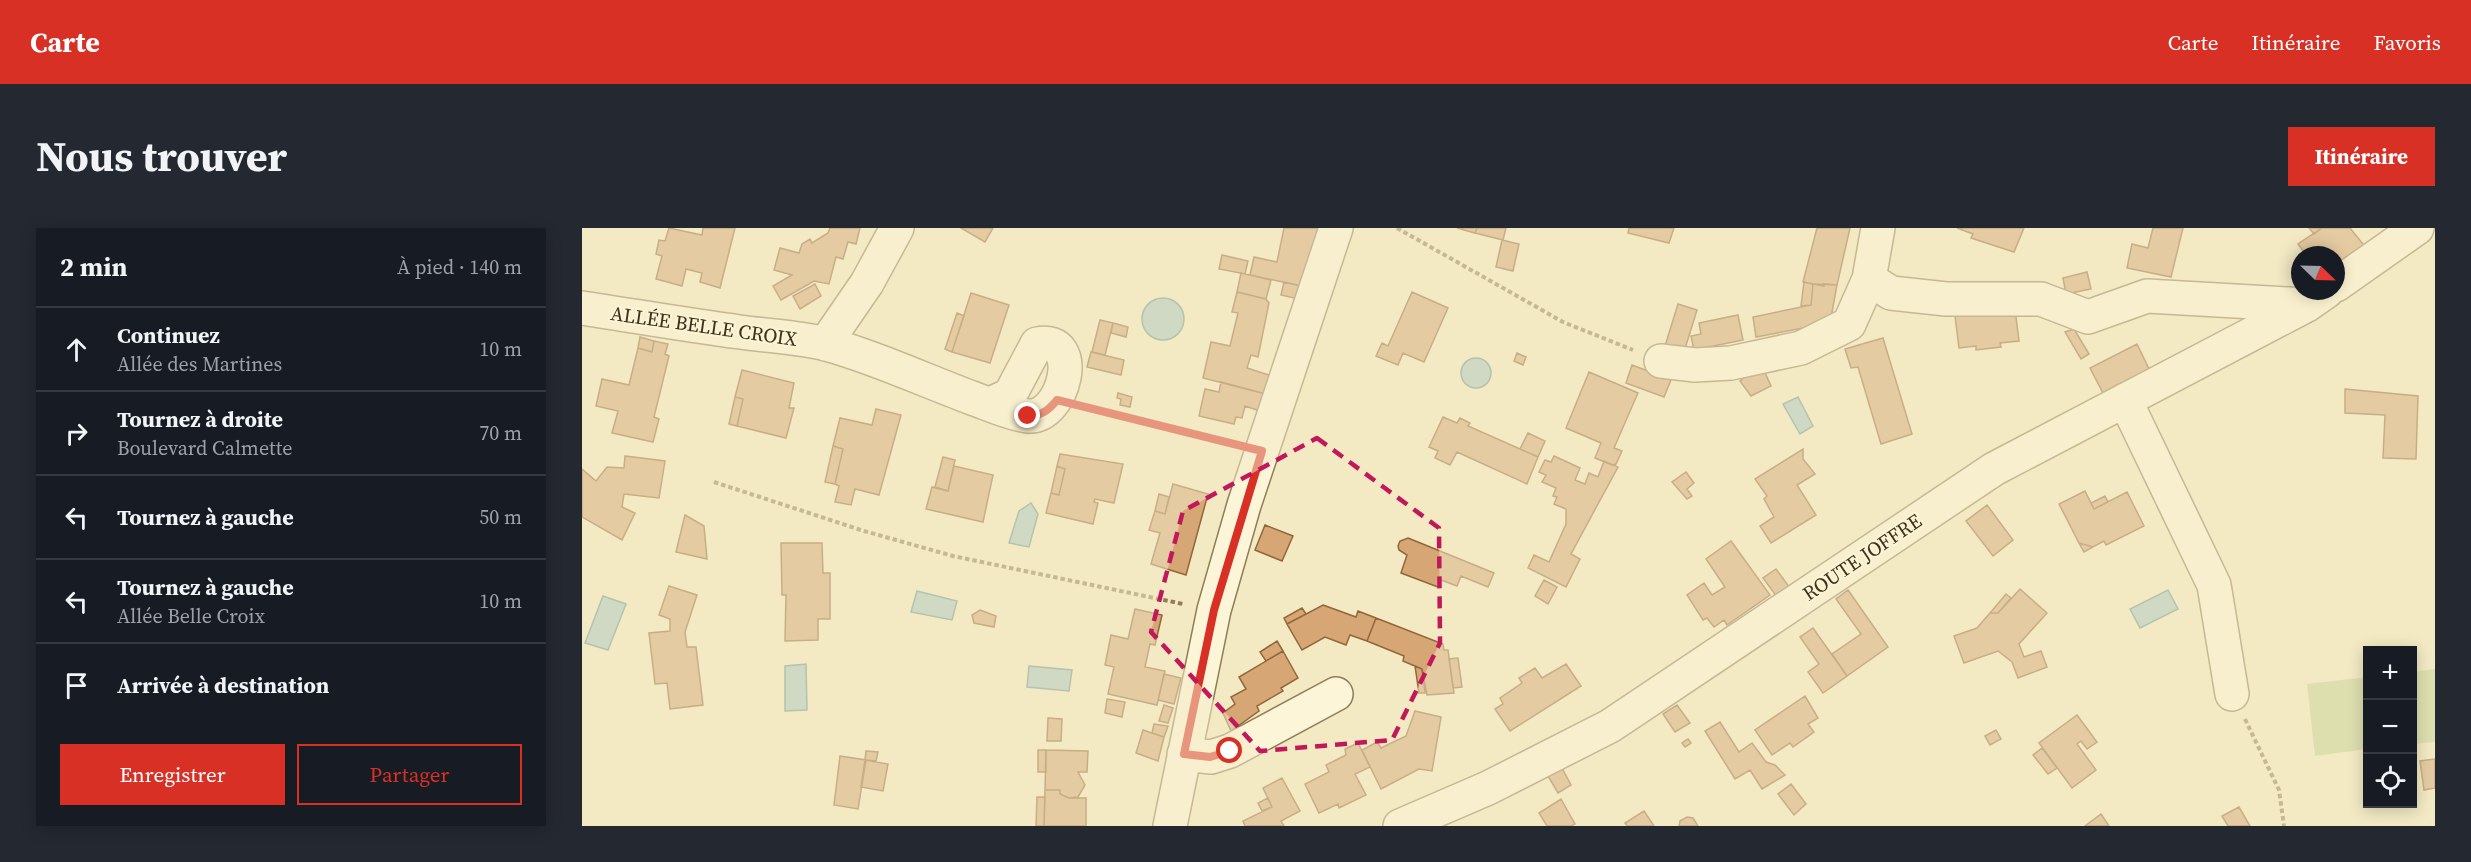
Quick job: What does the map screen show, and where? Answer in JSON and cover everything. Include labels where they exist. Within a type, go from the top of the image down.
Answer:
[{"type":"street","name":"ALLÉE BELLE CROIX","points":[[825,344],[867,284],[897,228]]},
{"type":"street","points":[[1159,823],[1184,754],[1214,610],[1262,451],[1336,228]]},
{"type":"street","points":[[1661,361],[1695,365],[1731,363],[1801,348],[1849,324],[1869,279],[1878,228]]},
{"type":"street","points":[[2345,279],[2417,228]]},
{"type":"street","points":[[1869,279],[1890,293],[1947,299],[2041,299],[2088,317],[2147,296],[2291,298]]},
{"type":"street","name":"ROUTE JOFFRE","points":[[1401,826],[1488,788],[1610,726],[1994,469],[2313,300]]},
{"type":"street","name":"ALLÉE BELLE CROIX","points":[[582,308],[825,344],[990,404],[1034,416],[1049,410],[1057,400]]},
{"type":"street","points":[[990,404],[1010,395],[1031,352],[1037,344],[1048,342],[1059,347],[1064,353],[1065,370],[1057,400]]},
{"type":"street","points":[[2125,400],[2214,585],[2232,694]]},
{"type":"street","points":[[1184,754],[1210,757],[1230,751],[1336,694]]},
{"type":"path","points":[[1397,228],[1563,322],[1661,361]]},
{"type":"path","points":[[1057,400],[1262,451]]},
{"type":"path","points":[[714,482],[953,556],[1214,610]]},
{"type":"path","points":[[2232,694],[2279,790],[2284,826]]},
{"type":"highlighted area","points":[[1317,438],[1439,528],[1440,643],[1392,740],[1260,751],[1151,632],[1183,511]]},
{"type":"green space","points":[[2435,669],[2435,742],[2417,744],[2417,671]]},
{"type":"green space","points":[[2363,677],[2363,750],[2315,756],[2307,684]]},
{"type":"water","points":[[1163,298],[1178,304],[1184,319],[1178,334],[1163,340],[1148,334],[1142,319],[1148,304]]},
{"type":"water","points":[[1476,358],[1487,362],[1491,373],[1487,384],[1476,388],[1465,384],[1461,373],[1465,362]]},
{"type":"water","points":[[1798,397],[1813,426],[1800,434],[1783,404]]},
{"type":"water","points":[[1031,503],[1038,514],[1029,547],[1009,543],[1019,511]]},
{"type":"water","points":[[2168,590],[2178,609],[2140,628],[2130,609]]},
{"type":"water","points":[[917,591],[957,601],[952,620],[911,612]]},
{"type":"water","points":[[603,596],[626,604],[608,650],[585,643]]},
{"type":"water","points":[[806,664],[807,710],[785,711],[785,666]]},
{"type":"water","points":[[1029,666],[1072,670],[1069,691],[1027,687]]},
{"type":"building","points":[[669,228],[702,235],[703,228],[735,228],[720,288],[700,282],[702,273],[686,269],[682,286],[656,279],[662,256],[656,254],[659,240],[665,241]]},
{"type":"building","points":[[830,228],[860,228],[856,244],[848,242],[843,259],[836,257],[829,284],[814,281],[781,300],[773,286],[792,275],[774,270],[780,248],[799,253],[802,244],[810,239],[812,243],[828,233]]},
{"type":"building","points":[[961,228],[993,228],[985,242]]},
{"type":"building","points":[[1284,228],[1324,228],[1306,287],[1250,275],[1254,257],[1277,262]]},
{"type":"building","points":[[1457,228],[1477,228],[1475,233]]},
{"type":"building","points":[[1477,228],[1506,228],[1503,240],[1475,233]]},
{"type":"building","points":[[1629,228],[1674,228],[1669,243],[1628,233]]},
{"type":"building","points":[[1817,228],[1850,228],[1837,285],[1824,284],[1824,286],[1803,282]]},
{"type":"building","points":[[1957,228],[2024,228],[2014,252],[1971,238],[1973,234]]},
{"type":"building","points":[[2153,228],[2183,228],[2171,277],[2127,268],[2132,244],[2148,248]]},
{"type":"building","points":[[2309,228],[2322,228],[2314,234]]},
{"type":"building","points":[[2322,228],[2350,228],[2367,249],[2346,265],[2345,246],[2299,246],[2298,244]]},
{"type":"building","points":[[1502,240],[1519,244],[1513,271],[1496,267]]},
{"type":"building","points":[[1222,255],[1248,261],[1245,274],[1219,269]]},
{"type":"building","points":[[2087,272],[2091,289],[2066,294],[2063,278]]},
{"type":"building","points":[[1241,273],[1271,280],[1266,299],[1237,292]]},
{"type":"building","points":[[1284,282],[1306,287],[1298,299],[1281,295]]},
{"type":"building","points":[[1804,282],[1813,284],[1811,305],[1801,306]]},
{"type":"building","points":[[815,284],[821,296],[800,309],[793,296]]},
{"type":"building","points":[[1813,284],[1837,285],[1830,323],[1756,337],[1753,317],[1811,305]]},
{"type":"building","points":[[1237,292],[1266,299],[1269,303],[1258,357],[1251,355],[1247,368],[1272,376],[1266,394],[1203,378],[1211,342],[1230,346],[1238,313],[1232,312]]},
{"type":"building","points":[[1412,292],[1448,308],[1424,362],[1403,353],[1398,365],[1376,356],[1382,343],[1388,346]]},
{"type":"building","points":[[971,293],[1009,305],[990,363],[952,352]]},
{"type":"building","points":[[1678,304],[1697,310],[1684,352],[1665,346]]},
{"type":"building","points":[[2015,309],[2019,341],[2000,343],[2001,347],[1976,350],[1976,346],[1959,348],[1955,316]]},
{"type":"building","points":[[957,313],[964,316],[952,352],[945,349]]},
{"type":"building","points":[[1738,315],[1743,340],[1694,350],[1691,336],[1701,334],[1699,323]]},
{"type":"building","points":[[1100,320],[1113,323],[1105,355],[1092,352]]},
{"type":"building","points":[[1113,323],[1128,327],[1126,337],[1111,333]]},
{"type":"building","points":[[2074,329],[2089,354],[2081,359],[2065,332]]},
{"type":"building","points":[[640,337],[654,341],[652,352],[638,348]]},
{"type":"building","points":[[1883,338],[1912,434],[1881,444],[1858,367],[1851,368],[1845,349]]},
{"type":"building","points":[[654,341],[668,344],[665,354],[669,356],[654,417],[659,419],[653,442],[612,433],[618,411],[596,406],[602,379],[629,385],[638,348],[652,352]]},
{"type":"building","points":[[2137,344],[2150,371],[2104,395],[2090,368]]},
{"type":"building","points":[[1091,352],[1124,360],[1121,375],[1087,367]]},
{"type":"building","points":[[1517,353],[1526,357],[1523,365],[1514,361]]},
{"type":"building","points":[[1650,363],[1675,370],[1664,397],[1626,383],[1632,365],[1648,371]]},
{"type":"building","points":[[1761,364],[1771,386],[1751,396],[1740,381]]},
{"type":"building","points":[[742,370],[794,383],[789,408],[794,408],[786,438],[737,426],[743,399],[735,397]]},
{"type":"building","points":[[1589,372],[1638,393],[1614,448],[1622,451],[1616,464],[1612,465],[1595,458],[1601,443],[1566,428]]},
{"type":"building","points":[[1221,382],[1266,394],[1260,411],[1245,406],[1242,418],[1236,417],[1234,424],[1199,416],[1205,389],[1219,392]]},
{"type":"building","points":[[2345,389],[2418,396],[2416,459],[2383,458],[2385,415],[2345,413]]},
{"type":"building","points":[[1118,393],[1132,397],[1130,407],[1120,405],[1121,399],[1117,398]]},
{"type":"building","points":[[735,397],[743,399],[737,426],[729,424]]},
{"type":"building","points":[[876,409],[901,415],[879,495],[855,489],[851,505],[835,502],[839,486],[835,484],[843,449],[833,446],[840,418],[872,425]]},
{"type":"building","points":[[1443,417],[1457,423],[1460,418],[1470,423],[1468,426],[1538,457],[1527,484],[1457,452],[1450,465],[1435,458],[1438,451],[1429,447]]},
{"type":"building","points":[[1528,433],[1545,441],[1538,457],[1520,449]]},
{"type":"building","points":[[833,446],[843,449],[835,484],[825,482]]},
{"type":"building","points":[[1803,449],[1803,459],[1815,474],[1797,485],[1816,515],[1771,543],[1760,526],[1774,517],[1764,499],[1767,496],[1755,479]]},
{"type":"building","points":[[1060,454],[1123,464],[1114,503],[1095,499],[1094,502],[1098,503],[1093,524],[1046,513],[1051,493],[1059,495],[1065,469],[1057,466]]},
{"type":"building","points":[[625,456],[665,461],[659,498],[624,494],[622,507],[635,513],[622,540],[582,517],[582,469],[596,481],[607,467],[624,468]]},
{"type":"building","points":[[1554,456],[1580,468],[1575,480],[1585,484],[1589,473],[1598,477],[1604,461],[1618,467],[1571,554],[1580,559],[1566,587],[1528,568],[1534,555],[1549,562],[1566,524],[1566,509],[1554,504],[1557,497],[1553,496],[1556,488],[1542,482],[1546,475],[1539,472],[1545,460],[1551,462]]},
{"type":"building","points":[[943,457],[955,460],[948,491],[935,487]]},
{"type":"building","points":[[954,466],[993,475],[983,522],[926,509],[932,487],[948,491]]},
{"type":"building","points":[[1057,466],[1065,469],[1059,495],[1051,493]]},
{"type":"building","points":[[1686,472],[1694,483],[1687,489],[1692,496],[1687,499],[1672,482]]},
{"type":"building","points":[[1173,484],[1208,494],[1186,575],[1151,564],[1160,533],[1149,530],[1155,511],[1165,514]]},
{"type":"building","points":[[2085,491],[2094,509],[2127,492],[2144,526],[2106,545],[2104,541],[2093,547],[2079,543],[2059,504]]},
{"type":"building","points":[[1159,494],[1169,497],[1165,514],[1155,511]]},
{"type":"building","points":[[2105,496],[2108,502],[2094,509],[2091,503]]},
{"type":"building","points":[[1987,505],[2013,540],[1993,556],[1966,521]]},
{"type":"building","points":[[685,515],[704,526],[707,559],[676,552]]},
{"type":"building","points":[[1265,525],[1293,536],[1282,561],[1255,550]]},
{"type":"building","points":[[1408,538],[1494,573],[1488,587],[1461,576],[1457,586],[1441,580],[1438,587],[1401,573],[1407,555],[1399,550],[1398,546],[1400,541]]},
{"type":"building","points":[[1731,541],[1770,595],[1727,625],[1724,620],[1714,627],[1707,618],[1703,620],[1687,595],[1704,583],[1712,595],[1725,587],[1706,559]]},
{"type":"building","points":[[781,543],[822,543],[823,573],[830,573],[830,619],[818,619],[818,640],[785,641],[786,595],[782,595]]},
{"type":"building","points":[[2079,543],[2093,547],[2084,552]]},
{"type":"building","points":[[1776,569],[1790,588],[1777,597],[1763,578]]},
{"type":"building","points":[[1544,580],[1557,587],[1548,604],[1535,596]]},
{"type":"building","points":[[669,586],[697,595],[685,632],[687,647],[696,647],[703,705],[670,709],[667,683],[655,684],[649,633],[670,631],[670,619],[659,615]]},
{"type":"building","points":[[2020,589],[2047,613],[2019,644],[2024,657],[2041,651],[2047,667],[2018,678],[2012,662],[1998,651],[1964,663],[1954,636],[1977,628],[1990,613],[1998,613]]},
{"type":"building","points":[[1848,590],[1888,647],[1847,676],[1832,654],[1861,634],[1836,599]]},
{"type":"building","points":[[2006,594],[2011,598],[1998,613],[1990,613]]},
{"type":"building","points":[[1323,605],[1356,617],[1358,611],[1376,618],[1367,641],[1350,635],[1346,645],[1325,637],[1302,650],[1287,624]]},
{"type":"building","points":[[1302,608],[1306,614],[1287,624],[1284,618]]},
{"type":"building","points":[[1135,609],[1162,615],[1155,645],[1150,644],[1145,667],[1165,671],[1157,705],[1108,694],[1114,667],[1105,665],[1111,635],[1128,639]]},
{"type":"building","points":[[980,610],[996,616],[994,627],[974,623],[972,615]]},
{"type":"building","points":[[1376,618],[1443,644],[1444,650],[1448,650],[1454,693],[1427,695],[1422,669],[1403,661],[1404,656],[1367,641]]},
{"type":"building","points":[[1813,628],[1847,676],[1823,693],[1808,672],[1819,664],[1800,637]]},
{"type":"building","points":[[1277,641],[1283,651],[1266,661],[1260,652]]},
{"type":"building","points":[[1283,651],[1298,678],[1281,688],[1283,691],[1257,706],[1259,711],[1231,731],[1223,713],[1235,704],[1231,697],[1246,689],[1239,677]]},
{"type":"building","points":[[1458,658],[1462,687],[1453,688],[1449,659]]},
{"type":"building","points":[[1566,664],[1581,686],[1510,731],[1495,709],[1503,704],[1500,698],[1522,683],[1519,678],[1535,668],[1542,678]]},
{"type":"building","points":[[1415,666],[1422,669],[1425,693],[1419,693]]},
{"type":"building","points":[[1164,674],[1181,678],[1174,704],[1158,700]]},
{"type":"building","points":[[1805,696],[1818,718],[1808,724],[1814,732],[1793,747],[1790,743],[1772,755],[1755,730]]},
{"type":"building","points":[[1107,699],[1125,702],[1122,717],[1105,713]]},
{"type":"building","points":[[1164,705],[1173,708],[1168,723],[1159,721]]},
{"type":"building","points":[[1677,705],[1690,723],[1675,732],[1663,714]]},
{"type":"building","points":[[1415,711],[1441,717],[1432,771],[1419,769],[1381,789],[1362,750],[1377,742],[1381,748],[1406,736]]},
{"type":"building","points":[[2077,715],[2097,742],[2087,749],[2081,741],[2077,744],[2096,770],[2072,788],[2039,743]]},
{"type":"building","points":[[1048,718],[1062,719],[1061,741],[1047,741]]},
{"type":"building","points":[[1720,722],[1739,752],[1752,743],[1766,762],[1775,765],[1785,775],[1762,789],[1750,770],[1735,779],[1705,731]]},
{"type":"building","points":[[1154,724],[1168,726],[1164,737],[1152,733]]},
{"type":"building","points":[[1143,730],[1164,737],[1158,761],[1136,753]]},
{"type":"building","points":[[1996,730],[2001,739],[1990,745],[1985,736]]},
{"type":"building","points":[[1688,739],[1691,743],[1685,747],[1682,743]]},
{"type":"building","points":[[1358,743],[1370,767],[1355,774],[1366,795],[1339,808],[1338,804],[1319,813],[1305,784],[1329,772],[1326,765],[1346,755],[1345,749]]},
{"type":"building","points":[[2042,748],[2057,768],[2048,774],[2033,755]]},
{"type":"building","points":[[1038,750],[1046,750],[1046,772],[1038,772]]},
{"type":"building","points":[[1046,750],[1088,751],[1087,772],[1078,772],[1085,785],[1078,797],[1069,798],[1060,794],[1060,790],[1045,790]]},
{"type":"building","points":[[866,751],[878,752],[876,761],[865,760]]},
{"type":"building","points":[[840,756],[866,760],[858,809],[834,805]]},
{"type":"building","points":[[2435,759],[2435,788],[2424,790],[2420,761]]},
{"type":"building","points":[[865,760],[888,764],[883,791],[861,787]]},
{"type":"building","points":[[1562,768],[1571,785],[1558,793],[1548,776]]},
{"type":"building","points":[[1282,778],[1300,811],[1281,821],[1284,826],[1245,826],[1243,821],[1272,807],[1263,788]]},
{"type":"building","points":[[1791,784],[1806,804],[1794,815],[1778,794]]},
{"type":"building","points":[[1045,790],[1060,790],[1060,794],[1069,798],[1086,798],[1086,826],[1044,826]]},
{"type":"building","points":[[1037,797],[1045,797],[1044,826],[1036,826]]},
{"type":"building","points":[[1268,798],[1272,807],[1262,811],[1258,803]]},
{"type":"building","points":[[1561,799],[1575,824],[1547,826],[1539,813]]},
{"type":"building","points":[[2239,807],[2250,826],[2228,826],[2222,816]]},
{"type":"building","points":[[1644,811],[1654,826],[1627,826],[1625,823]]},
{"type":"building","points":[[2101,814],[2109,826],[2085,826]]},
{"type":"building","points":[[1687,817],[1693,818],[1698,826],[1679,826],[1680,821]]},
{"type":"route","points":[[1028,416],[1040,415],[1049,410],[1057,400],[1262,451],[1214,610],[1184,754],[1210,757],[1230,751]]}]
